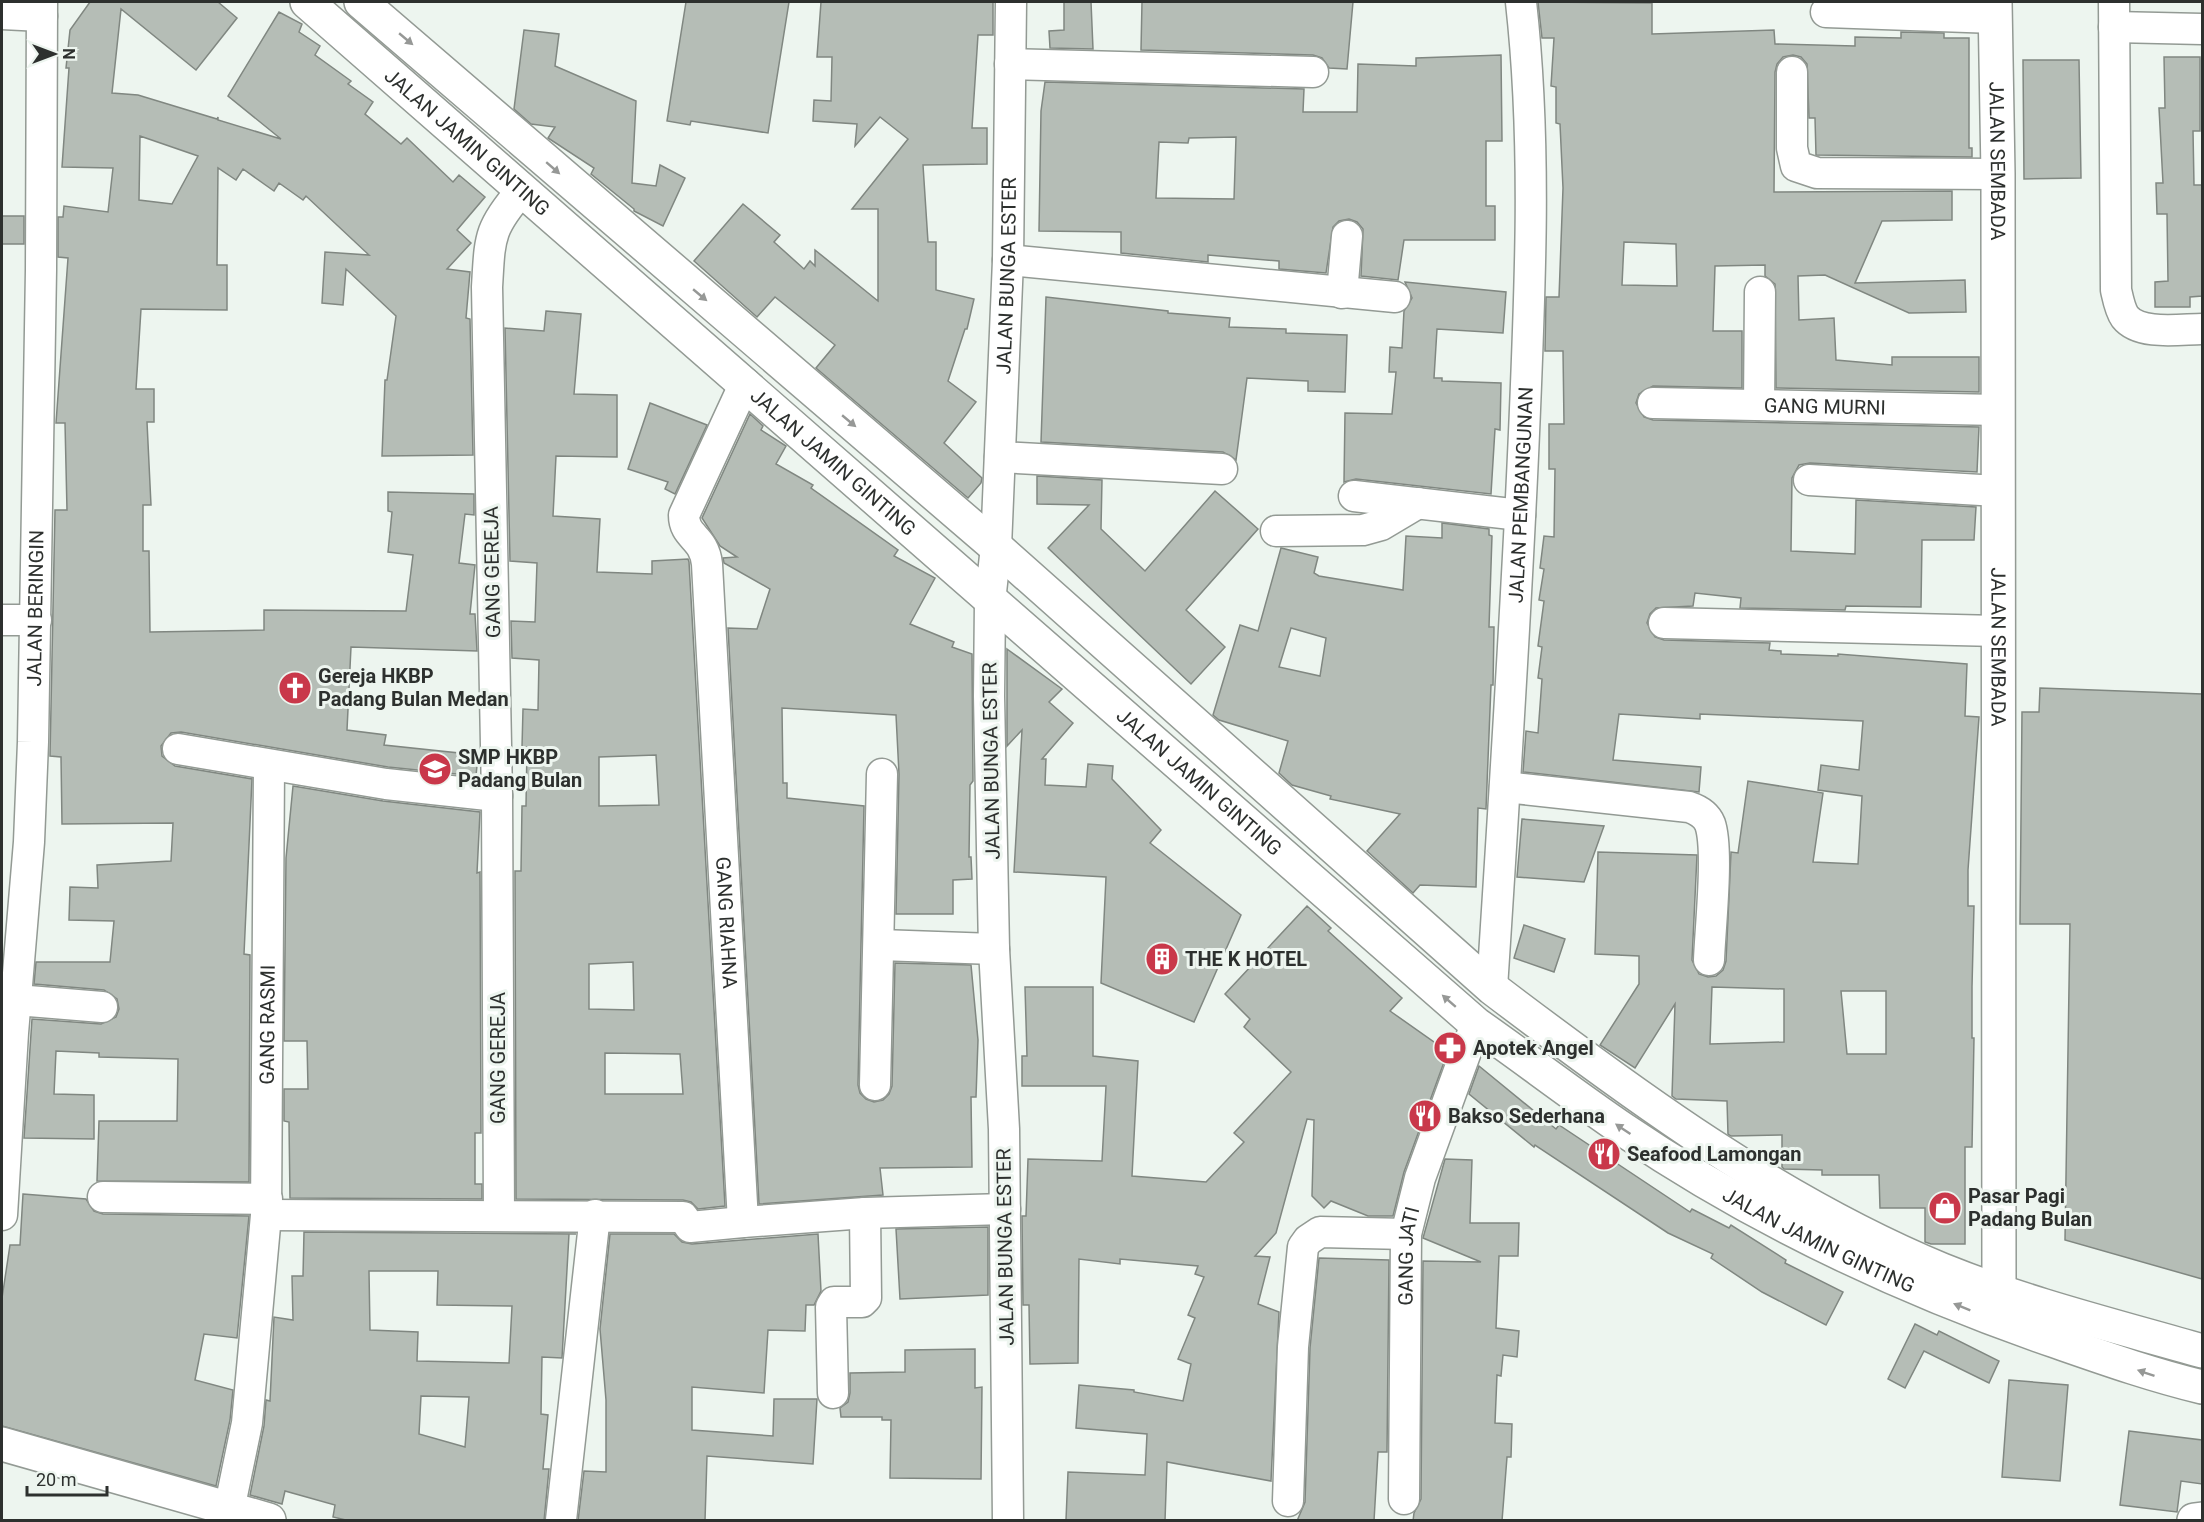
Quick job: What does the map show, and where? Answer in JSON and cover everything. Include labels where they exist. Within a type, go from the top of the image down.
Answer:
[{"type":"main road","name":"JALAN JAMIN GINTING","points":[[308,2],[1476,1024],[1626,1131],[1734,1196],[1822,1245],[1922,1290],[2001,1322],[2157,1376],[2202,1387]]},
{"type":"main road","name":"JALAN JAMIN GINTING","points":[[361,2],[996,546],[1492,988],[1577,1052],[1737,1164],[1834,1218],[1940,1269],[1999,1292],[2202,1351]]},
{"type":"main road","name":"JALAN SEMBADA","points":[[1995,10],[1998,174],[1999,1292]]},
{"type":"main road","points":[[2,1444],[269,1521]]},
{"type":"main road","points":[[2194,1521],[2202,1519]]},
{"type":"street","name":"JALAN BUNGA ESTER","points":[[1008,1521],[1004,1129],[994,949],[989,696],[990,601],[996,546],[1008,260],[1011,2]]},
{"type":"street","name":"JALAN PEMBANGUNAN","points":[[1492,988],[1521,515],[1531,275],[1530,143],[1521,2]]},
{"type":"street","points":[[2,14],[42,9]]},
{"type":"street","name":"JALAN BERINGIN","points":[[2,1215],[29,842],[36,620],[42,9]]},
{"type":"street","points":[[1826,12],[1995,10]]},
{"type":"street","points":[[2202,29],[2114,14],[2116,290],[2120,306],[2125,318],[2137,325],[2152,328],[2202,329]]},
{"type":"street","points":[[1010,64],[1314,72]]},
{"type":"street","points":[[1792,72],[1792,148],[1796,166],[1802,170],[1817,173],[1998,174]]},
{"type":"street","name":"GANG GEREJA","points":[[499,1215],[497,796],[487,287],[489,252],[496,222],[522,190]]},
{"type":"street","points":[[1342,293],[1347,236]]},
{"type":"street","points":[[1008,260],[1395,297]]},
{"type":"street","points":[[1759,405],[1760,292]]},
{"type":"street","name":"GANG RIAHNA","points":[[743,1222],[707,564],[705,549],[686,527],[684,515],[745,383]]},
{"type":"street","name":"GANG MURNI","points":[[1653,403],[1998,410]]},
{"type":"street","points":[[1000,457],[1222,470]]},
{"type":"street","points":[[1809,480],[1998,491]]},
{"type":"street","points":[[1354,496],[1521,515]]},
{"type":"street","points":[[1276,531],[1363,530],[1381,525],[1418,503]]},
{"type":"street","points":[[2,620],[36,620]]},
{"type":"street","points":[[1664,623],[1998,632]]},
{"type":"street","points":[[178,749],[387,784],[497,796]]},
{"type":"street","name":"GANG RASMI","points":[[229,1510],[247,1423],[266,1207],[269,766]]},
{"type":"street","points":[[876,1085],[882,774]]},
{"type":"street","points":[[1505,787],[1689,807],[1701,812],[1710,825],[1713,846],[1709,960]]},
{"type":"street","points":[[880,945],[994,949]]},
{"type":"street","points":[[16,1000],[102,1007]]},
{"type":"street","name":"GANG JATI","points":[[1404,1499],[1406,1234],[1420,1178],[1476,1024]]},
{"type":"street","points":[[103,1197],[266,1207],[499,1215],[683,1217],[690,1227],[865,1213],[1005,1209]]},
{"type":"street","points":[[833,1393],[831,1307],[834,1302],[862,1302],[866,1298],[865,1213]]},
{"type":"street","points":[[561,1521],[595,1215]]},
{"type":"street","points":[[1288,1501],[1293,1347],[1304,1247],[1308,1240],[1320,1232],[1406,1234]]},
{"type":"building","points":[[90,2],[218,2],[237,18],[196,70],[121,9],[112,93],[138,95],[217,119],[218,117],[218,120],[281,139],[228,96],[279,12],[302,24],[299,32],[320,46],[315,55],[351,81],[348,84],[373,102],[365,114],[401,144],[407,138],[453,182],[459,175],[485,197],[457,230],[471,243],[447,269],[470,272],[466,318],[470,319],[473,455],[382,456],[385,380],[387,380],[396,316],[346,269],[343,305],[322,303],[325,252],[369,255],[306,196],[303,200],[279,183],[274,191],[243,169],[236,180],[218,168],[217,265],[227,265],[227,310],[141,309],[136,389],[154,389],[154,422],[147,422],[151,505],[143,505],[143,551],[149,551],[150,632],[264,630],[264,610],[406,611],[413,555],[388,552],[392,512],[388,511],[388,492],[474,494],[474,515],[465,514],[459,563],[475,565],[470,614],[475,614],[477,651],[351,647],[347,730],[386,735],[384,745],[478,755],[476,776],[388,767],[181,732],[171,733],[161,746],[162,756],[175,766],[252,779],[244,954],[250,955],[249,1182],[97,1181],[99,1121],[177,1121],[178,1059],[99,1057],[99,1053],[56,1051],[54,1094],[94,1095],[94,1139],[24,1138],[32,1019],[101,1024],[116,1017],[119,1009],[117,999],[104,990],[34,984],[36,962],[110,962],[114,921],[69,920],[70,887],[98,888],[97,865],[171,861],[173,823],[62,824],[61,757],[50,756],[55,510],[67,510],[65,423],[56,423],[68,258],[58,257],[58,217],[63,217],[64,206],[108,212],[113,168],[62,167],[70,30]],"holes":[[[140,136],[198,156],[172,204],[139,200]]]},
{"type":"building","points":[[686,2],[789,2],[768,133],[691,121],[690,125],[667,121]]},
{"type":"building","points":[[821,2],[993,2],[993,35],[978,35],[972,128],[987,128],[987,164],[923,165],[928,242],[936,242],[936,290],[974,299],[967,329],[965,329],[948,381],[976,402],[944,443],[982,478],[981,483],[968,498],[816,368],[835,345],[775,297],[757,317],[694,261],[743,204],[780,235],[774,242],[804,269],[810,261],[815,266],[815,250],[878,301],[878,209],[852,209],[908,139],[880,117],[855,146],[857,124],[813,121],[814,100],[831,101],[832,57],[817,57]]},
{"type":"building","points":[[1064,2],[1091,2],[1093,49],[1050,48],[1049,31],[1064,30]]},
{"type":"building","points":[[1142,2],[1353,2],[1347,69],[1329,68],[1322,58],[1313,55],[1141,50]]},
{"type":"building","points":[[1538,2],[1652,3],[1652,34],[1774,30],[1775,44],[1855,46],[1855,37],[1901,38],[1901,32],[1944,33],[1944,38],[1969,38],[1969,148],[1972,148],[1972,157],[1816,155],[1815,118],[1809,118],[1807,64],[1801,57],[1793,55],[1783,57],[1777,64],[1775,72],[1774,192],[1952,191],[1952,220],[1882,221],[1855,283],[1965,280],[1966,312],[1909,313],[1825,275],[1798,276],[1799,320],[1834,318],[1836,360],[1892,365],[1892,357],[1979,357],[1979,392],[1776,388],[1775,284],[1765,276],[1765,265],[1715,266],[1713,331],[1742,331],[1742,388],[1653,386],[1639,394],[1636,403],[1644,417],[1653,420],[1979,427],[1977,472],[1810,463],[1799,465],[1792,478],[1791,551],[1855,554],[1856,500],[1976,507],[1974,540],[1922,540],[1921,607],[1846,606],[1845,610],[1740,608],[1741,598],[1695,593],[1693,606],[1656,608],[1650,614],[1647,623],[1655,637],[1664,640],[1770,643],[1769,650],[1781,651],[1781,654],[1838,656],[1838,654],[1967,664],[1965,716],[1979,717],[1968,870],[1968,906],[1974,906],[1972,1038],[1974,1038],[1972,1147],[1965,1147],[1965,1244],[1925,1242],[1925,1208],[1880,1208],[1879,1175],[1822,1175],[1822,1170],[1784,1169],[1782,1167],[1782,1135],[1731,1136],[1728,1134],[1727,1101],[1676,1099],[1672,1096],[1675,1004],[1635,1068],[1600,1045],[1639,984],[1639,956],[1595,954],[1598,852],[1697,855],[1692,960],[1699,974],[1708,977],[1716,976],[1723,970],[1726,961],[1731,852],[1738,853],[1748,781],[1823,793],[1813,862],[1858,864],[1862,796],[1818,790],[1821,765],[1859,770],[1863,721],[1700,714],[1700,719],[1619,714],[1613,760],[1701,767],[1699,792],[1523,772],[1526,731],[1538,733],[1542,679],[1538,678],[1542,647],[1538,646],[1544,601],[1539,600],[1544,569],[1540,568],[1544,536],[1554,537],[1555,469],[1549,469],[1549,424],[1564,424],[1563,351],[1545,351],[1546,297],[1559,297],[1563,188],[1560,124],[1556,123],[1556,87],[1551,86],[1554,38],[1542,38]],"holes":[[[1624,242],[1676,244],[1677,286],[1622,285]],[[1712,987],[1784,989],[1784,1042],[1710,1044]],[[1841,991],[1886,991],[1886,1054],[1847,1054]]]},
{"type":"building","points":[[524,30],[559,34],[555,66],[636,101],[632,183],[656,186],[660,165],[685,178],[663,226],[634,211],[591,174],[594,168],[548,138],[555,127],[531,124],[514,109]]},
{"type":"building","points":[[1501,55],[1502,141],[1486,141],[1486,206],[1495,206],[1495,240],[1404,240],[1398,280],[1361,276],[1363,229],[1357,222],[1349,219],[1339,221],[1333,227],[1326,273],[1279,269],[1279,261],[1208,255],[1208,262],[1121,253],[1121,232],[1039,231],[1041,111],[1045,82],[1304,89],[1303,112],[1357,112],[1358,64],[1416,66],[1416,58]],"holes":[[[1236,137],[1234,199],[1156,198],[1159,142],[1188,143],[1189,138]]]},
{"type":"building","points":[[2164,57],[2200,57],[2200,131],[2193,131],[2194,185],[2202,185],[2202,296],[2190,297],[2190,307],[2155,307],[2155,282],[2168,281],[2167,214],[2157,214],[2156,183],[2163,183],[2159,108],[2165,108]]},
{"type":"building","points":[[2023,60],[2079,60],[2081,178],[2024,179]]},
{"type":"building","points":[[2,216],[24,216],[24,244],[2,244]]},
{"type":"building","points":[[1405,282],[1506,292],[1503,333],[1437,329],[1434,378],[1442,378],[1442,381],[1501,383],[1500,430],[1495,429],[1491,494],[1356,479],[1344,482],[1345,413],[1392,414],[1396,372],[1389,372],[1390,347],[1402,348],[1404,311],[1412,298]]},
{"type":"building","points":[[1046,297],[1168,311],[1168,313],[1230,318],[1229,327],[1286,329],[1286,333],[1347,335],[1345,392],[1308,391],[1308,381],[1247,378],[1236,460],[1223,452],[1041,442]]},
{"type":"building","points":[[546,311],[581,314],[574,394],[617,395],[617,457],[556,456],[553,516],[600,519],[597,572],[652,574],[652,561],[688,559],[689,562],[725,1206],[698,1209],[691,1202],[683,1200],[516,1199],[515,871],[521,871],[522,806],[526,806],[527,747],[522,747],[523,709],[538,710],[539,660],[512,658],[511,621],[535,622],[537,563],[510,561],[505,328],[544,331]],"holes":[[[656,755],[659,805],[599,806],[599,757]],[[633,962],[634,1010],[589,1009],[589,964]],[[605,1053],[680,1054],[683,1094],[605,1094]]]},
{"type":"building","points":[[650,403],[707,425],[675,494],[665,489],[668,482],[628,469]]},
{"type":"building","points":[[750,414],[763,426],[761,430],[786,446],[776,464],[813,485],[811,488],[898,550],[894,556],[935,578],[910,624],[954,642],[952,647],[972,654],[973,781],[970,785],[969,857],[971,857],[972,879],[953,880],[953,914],[896,914],[899,774],[896,715],[782,708],[783,783],[787,783],[787,798],[864,806],[858,1085],[860,1093],[866,1099],[874,1102],[883,1100],[889,1094],[892,1086],[895,963],[971,965],[978,1040],[976,1097],[971,1097],[972,1167],[880,1168],[883,1195],[759,1204],[728,628],[757,629],[770,589],[724,563],[723,558],[737,557],[720,546],[702,518]]},
{"type":"building","points":[[1037,476],[1102,480],[1101,529],[1145,571],[1215,491],[1258,529],[1186,610],[1225,647],[1191,684],[1048,548],[1089,505],[1037,504]]},
{"type":"building","points":[[1442,523],[1489,529],[1489,535],[1492,536],[1489,627],[1494,627],[1493,685],[1491,685],[1486,809],[1478,808],[1476,887],[1420,885],[1413,893],[1367,851],[1400,814],[1330,799],[1331,796],[1292,785],[1279,773],[1288,741],[1219,720],[1213,715],[1240,625],[1258,631],[1281,548],[1318,557],[1314,573],[1319,576],[1403,590],[1406,536],[1442,538]],"holes":[[[1291,628],[1326,638],[1320,676],[1279,667]]]},
{"type":"building","points":[[1007,649],[1062,689],[1049,702],[1073,723],[1042,759],[1046,759],[1045,785],[1086,787],[1088,764],[1113,766],[1112,779],[1161,830],[1150,843],[1241,915],[1194,1022],[1101,983],[1106,877],[1014,872],[1022,730],[1007,746]]},
{"type":"building","points":[[2040,688],[2202,694],[2202,1279],[2065,1240],[2070,924],[2020,924],[2022,712],[2039,712]]},
{"type":"building","points":[[293,786],[383,801],[480,812],[477,873],[480,872],[481,1133],[475,1133],[475,1184],[482,1184],[482,1199],[290,1198],[289,1122],[284,1121],[284,1089],[308,1089],[307,1041],[284,1041],[286,858]]},
{"type":"building","points":[[1522,819],[1604,826],[1584,882],[1517,877]]},
{"type":"building","points":[[1307,906],[1331,928],[1328,931],[1402,998],[1390,1011],[1437,1044],[1439,1039],[1451,1043],[1404,1172],[1393,1216],[1368,1216],[1331,1201],[1324,1208],[1312,1196],[1314,1120],[1307,1119],[1276,1233],[1255,1256],[1270,1257],[1258,1304],[1279,1312],[1271,1481],[1167,1462],[1165,1521],[1066,1520],[1068,1472],[1145,1475],[1147,1434],[1076,1428],[1079,1385],[1134,1390],[1134,1392],[1183,1401],[1191,1364],[1178,1359],[1195,1318],[1188,1315],[1204,1277],[1195,1274],[1198,1266],[1120,1259],[1120,1264],[1079,1259],[1078,1363],[1030,1364],[1029,1305],[1023,1305],[1022,1216],[1026,1216],[1028,1159],[1102,1161],[1106,1086],[1022,1086],[1022,1056],[1027,1056],[1025,987],[1093,987],[1093,1056],[1138,1061],[1132,1176],[1206,1182],[1244,1142],[1234,1133],[1291,1072],[1244,1027],[1250,1019],[1225,994]]},
{"type":"building","points":[[1524,925],[1565,939],[1554,972],[1514,958]]},
{"type":"building","points":[[1479,1066],[1556,1129],[1559,1125],[1690,1212],[1692,1209],[1729,1228],[1731,1225],[1786,1260],[1785,1263],[1843,1292],[1826,1325],[1762,1292],[1711,1258],[1713,1254],[1668,1233],[1535,1145],[1534,1147],[1469,1094]]},
{"type":"building","points":[[1445,1159],[1472,1160],[1470,1223],[1519,1223],[1518,1256],[1499,1256],[1496,1328],[1519,1331],[1517,1357],[1503,1355],[1501,1376],[1497,1375],[1495,1423],[1512,1424],[1511,1457],[1507,1457],[1502,1521],[1413,1521],[1421,1499],[1423,1261],[1481,1262],[1423,1238]]},
{"type":"building","points":[[23,1194],[86,1199],[94,1211],[103,1214],[249,1216],[237,1338],[204,1334],[195,1380],[233,1390],[230,1420],[216,1486],[2,1426],[2,1298],[10,1245],[20,1245]]},
{"type":"building","points":[[988,1227],[988,1295],[900,1299],[896,1229]]},
{"type":"building","points":[[304,1232],[576,1234],[569,1234],[562,1358],[542,1357],[541,1414],[548,1415],[543,1469],[549,1469],[544,1521],[350,1521],[333,1517],[335,1505],[285,1491],[282,1504],[250,1495],[264,1426],[266,1400],[270,1401],[274,1317],[293,1320],[292,1276],[303,1276]],"holes":[[[369,1271],[438,1271],[437,1305],[512,1306],[509,1363],[417,1361],[418,1332],[370,1330]],[[421,1396],[469,1397],[465,1447],[419,1434]]]},
{"type":"building","points":[[610,1234],[674,1234],[682,1242],[692,1244],[818,1234],[821,1291],[814,1305],[806,1305],[805,1331],[768,1330],[764,1393],[692,1387],[692,1430],[773,1436],[774,1399],[817,1399],[813,1464],[707,1456],[705,1521],[578,1521],[584,1471],[606,1472],[606,1400],[600,1329]]},
{"type":"building","points":[[1319,1258],[1389,1260],[1387,1452],[1378,1452],[1374,1521],[1297,1521],[1305,1502],[1310,1348]]},
{"type":"building","points":[[1915,1324],[1937,1335],[1939,1331],[1999,1361],[1989,1383],[1924,1351],[1905,1388],[1888,1379]]},
{"type":"building","points":[[975,1349],[975,1388],[982,1387],[981,1479],[890,1478],[891,1420],[882,1420],[882,1417],[841,1417],[840,1408],[848,1402],[850,1393],[850,1373],[905,1372],[905,1350]]},
{"type":"building","points":[[2009,1380],[2068,1385],[2060,1481],[2002,1477]]},
{"type":"building","points":[[2129,1431],[2202,1440],[2202,1484],[2181,1481],[2177,1512],[2120,1505]]},
{"type":"place","name":"Gereja HKBP Padang Bulan Medan","points":[[295,688]]},
{"type":"place","name":"SMP HKBP Padang Bulan","points":[[435,769]]},
{"type":"place","name":"THE K HOTEL","points":[[1162,959]]},
{"type":"place","name":"Apotek Angel","points":[[1450,1048]]},
{"type":"place","name":"Bakso Sederhana","points":[[1425,1116]]},
{"type":"place","name":"Seafood Lamongan","points":[[1604,1154]]},
{"type":"place","name":"Pasar Pagi Padang Bulan","points":[[1945,1208]]}]
